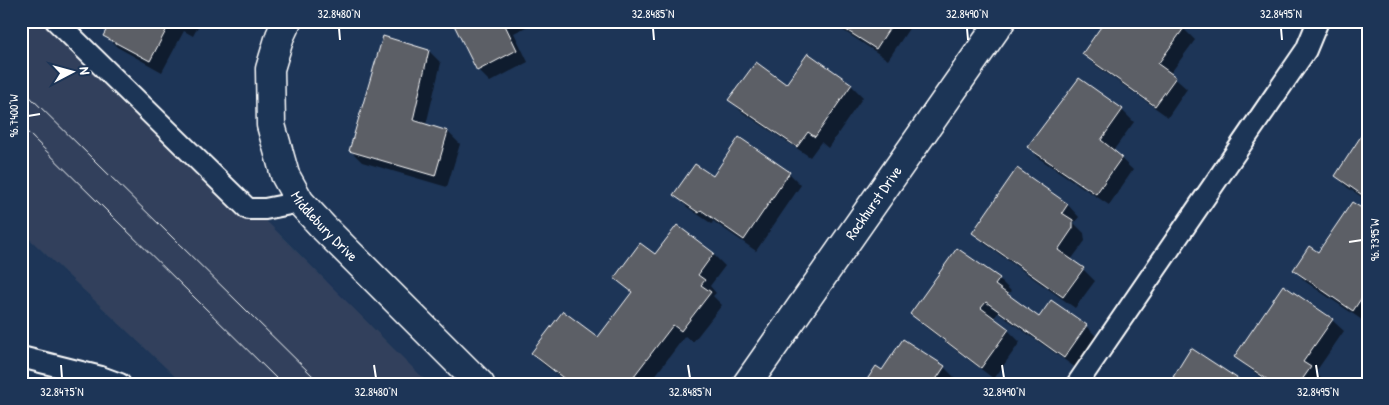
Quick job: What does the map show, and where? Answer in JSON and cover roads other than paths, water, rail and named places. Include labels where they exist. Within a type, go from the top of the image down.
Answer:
[{"type":"street","name":"Middlebury Drive","points":[[287,21],[280,36],[270,70],[272,126],[286,175],[300,202],[480,384]]},
{"type":"street","name":"Rockhurst Drive","points":[[748,384],[1001,21]]},
{"type":"lane","points":[[56,21],[248,209],[265,209],[300,202]]},
{"type":"lane","points":[[1077,384],[1306,50],[1318,21]]},
{"type":"lane","points":[[21,357],[101,377],[120,384]]},
{"type":"tram line","points":[[21,88],[321,384]]},
{"type":"tram line","points":[[21,126],[282,384]]}]
